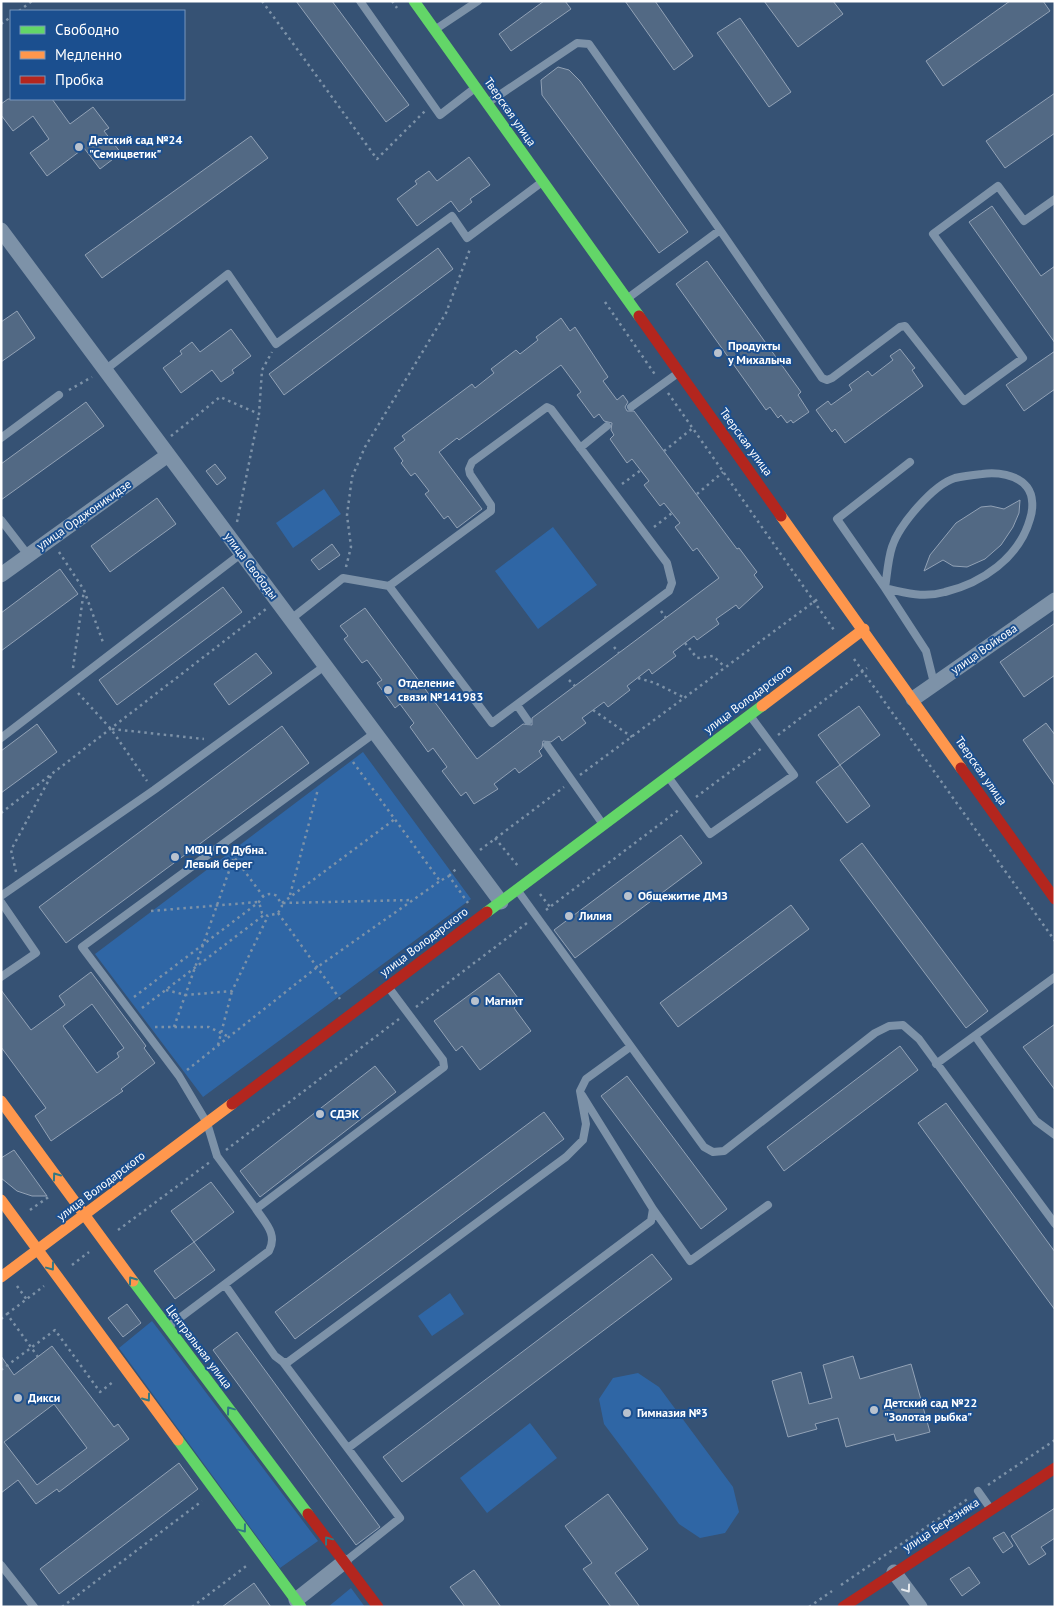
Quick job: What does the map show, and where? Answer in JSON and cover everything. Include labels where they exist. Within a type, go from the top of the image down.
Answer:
[{"type":"main road","name":"Тверская улица","points":[[414,1],[1055,899]]},
{"type":"main road","name":"улица Володарского","points":[[1,1277],[864,629]]},
{"type":"main road","name":"Центральная улица","points":[[1,1101],[167,1327],[378,1607]]},
{"type":"main road","points":[[1,1200],[215,1492],[299,1603]]},
{"type":"main road","name":"улица Березняка","points":[[844,1607],[894,1572],[1055,1468]]},
{"type":"street","name":"улица Свободы","points":[[1,230],[470,857],[501,902]]},
{"type":"street","name":"улица Орджоникидзе","points":[[1,575],[164,450]]},
{"type":"street","name":"улица Войкова","points":[[913,699],[1055,600]]},
{"type":"street","points":[[299,1603],[344,1562]]},
{"type":"street","points":[[894,1572],[920,1607]]},
{"type":"lane","points":[[360,1],[440,114],[476,88]]},
{"type":"lane","points":[[435,30],[478,1]]},
{"type":"lane","points":[[487,104],[577,43],[589,44],[822,378],[827,380],[900,327],[906,326],[964,401],[1023,358],[933,234],[998,186],[1024,221],[1055,199]]},
{"type":"lane","points":[[105,370],[228,274],[276,344],[452,216],[467,238],[543,182]]},
{"type":"lane","points":[[626,299],[720,230]]},
{"type":"lane","points":[[631,407],[679,372]]},
{"type":"lane","points":[[1,438],[58,395]]},
{"type":"lane","points":[[291,619],[343,578],[389,586],[492,723],[669,591],[672,584],[666,563],[550,409],[542,409],[472,462],[469,469],[470,474],[491,505],[491,511],[389,586]]},
{"type":"lane","points":[[580,448],[608,426]]},
{"type":"lane","points":[[910,462],[837,519],[885,588],[926,652],[934,683]]},
{"type":"lane","points":[[991,473],[1011,476],[1028,487],[1034,508],[1028,528],[1012,554],[989,573],[965,586],[943,593],[916,596],[885,588],[892,546],[909,516],[928,497],[947,483],[954,479],[991,473]]},
{"type":"lane","points":[[1,520],[28,555]]},
{"type":"lane","points":[[1,738],[108,656],[238,548]]},
{"type":"lane","points":[[1,896],[19,886],[326,665]]},
{"type":"lane","points":[[517,705],[528,721]]},
{"type":"lane","points":[[667,777],[710,834],[794,775],[749,715]]},
{"type":"lane","points":[[167,1327],[269,1251],[273,1243],[272,1234],[217,1156],[207,1123],[179,1076],[82,947],[376,732]]},
{"type":"lane","points":[[547,745],[604,825]]},
{"type":"lane","points":[[517,890],[704,1147],[714,1152],[724,1151],[875,1033],[889,1026],[903,1025],[919,1039],[1055,1224]]},
{"type":"lane","points":[[1,902],[36,953],[1,977]]},
{"type":"lane","points":[[936,1064],[1055,977]]},
{"type":"lane","points":[[256,1209],[444,1067],[443,1060],[388,987]]},
{"type":"lane","points":[[975,1036],[1036,1121],[1055,1135]]},
{"type":"lane","points":[[283,1362],[288,1362],[566,1157],[583,1140],[586,1124],[580,1091],[586,1079],[630,1047]]},
{"type":"lane","points":[[580,1091],[653,1208],[690,1261],[768,1205]]},
{"type":"lane","points":[[348,1448],[651,1221],[653,1208]]},
{"type":"lane","points":[[225,1285],[275,1356],[283,1362],[400,1518],[344,1562]]},
{"type":"lane","points":[[978,1491],[991,1509]]},
{"type":"lane","points":[[1,1564],[34,1607]]},
{"type":"path","points":[[20,10],[32,1]]},
{"type":"path","points":[[262,1],[377,159],[432,104]]},
{"type":"path","points":[[392,1],[398,9]]},
{"type":"path","points":[[343,578],[351,547],[347,515],[352,476],[370,439],[446,312],[477,230]]},
{"type":"path","points":[[601,296],[863,672],[1055,941]]},
{"type":"path","points":[[238,548],[259,414],[262,370],[276,344]]},
{"type":"path","points":[[58,395],[105,370]]},
{"type":"path","points":[[164,450],[220,396],[259,414]]},
{"type":"path","points":[[664,451],[693,428]]},
{"type":"path","points":[[612,492],[641,470]]},
{"type":"path","points":[[697,494],[724,472]]},
{"type":"path","points":[[644,534],[672,513]]},
{"type":"path","points":[[50,539],[84,590],[108,656]]},
{"type":"path","points":[[179,1076],[316,968],[449,876],[470,857],[834,587]]},
{"type":"path","points":[[84,590],[71,685],[110,729],[154,790]]},
{"type":"path","points":[[1,812],[277,600]]},
{"type":"path","points":[[685,643],[697,658],[713,656],[725,668]]},
{"type":"path","points":[[104,1241],[883,657]]},
{"type":"path","points":[[638,678],[656,683],[685,698]]},
{"type":"path","points":[[593,710],[632,737]]},
{"type":"path","points":[[110,729],[221,741]]},
{"type":"path","points":[[347,753],[440,881]]},
{"type":"path","points":[[290,897],[323,771]]},
{"type":"path","points":[[19,886],[10,850],[51,774]]},
{"type":"path","points":[[278,913],[281,903],[395,819]]},
{"type":"path","points":[[174,1027],[219,905],[234,858],[263,896]]},
{"type":"path","points":[[449,876],[479,919]]},
{"type":"path","points":[[263,896],[274,895],[281,903]]},
{"type":"path","points":[[124,1004],[260,902],[263,896]]},
{"type":"path","points":[[281,903],[413,900]]},
{"type":"path","points":[[130,912],[260,902]]},
{"type":"path","points":[[260,902],[260,910],[266,916]]},
{"type":"path","points":[[278,913],[351,1014]]},
{"type":"path","points":[[132,1015],[266,916],[278,913]]},
{"type":"path","points":[[217,1046],[232,991],[266,916]]},
{"type":"path","points":[[166,990],[186,995],[232,991]]},
{"type":"path","points":[[153,1027],[209,1027],[229,1037]]},
{"type":"path","points":[[17,1220],[63,1186]]},
{"type":"path","points":[[1,1319],[7,1314],[38,1357]]},
{"type":"path","points":[[1,1370],[55,1330],[100,1392],[114,1381]]},
{"type":"path","points":[[809,1607],[1055,1440]]},
{"type":"path","points":[[62,1607],[215,1492]]},
{"type":"path","points":[[192,1607],[262,1554]]},
{"type":"shaded area","points":[[324,489],[341,514],[293,548],[276,523]]},
{"type":"shaded area","points":[[553,527],[597,585],[538,629],[495,571]]},
{"type":"shaded area","points":[[363,752],[471,899],[203,1097],[95,954]]},
{"type":"shaded area","points":[[450,1293],[464,1314],[432,1336],[418,1316]]},
{"type":"shaded area","points":[[152,1321],[318,1541],[280,1568],[119,1348]]},
{"type":"shaded area","points":[[638,1373],[659,1387],[733,1487],[739,1512],[725,1533],[700,1538],[679,1524],[604,1424],[599,1399],[613,1378]]},
{"type":"shaded area","points":[[530,1423],[557,1458],[487,1513],[460,1478]]},
{"type":"shaded area","points":[[351,1588],[365,1607],[328,1607]]},
{"type":"building","points":[[296,1],[332,1],[409,105],[386,122]]},
{"type":"building","points":[[544,1],[565,1],[571,9],[511,51],[499,34]]},
{"type":"building","points":[[625,1],[655,1],[693,56],[674,70]]},
{"type":"building","points":[[764,1],[833,1],[843,14],[798,47]]},
{"type":"building","points":[[1010,1],[1043,1],[1050,11],[943,86],[926,61]]},
{"type":"building","points":[[740,18],[791,92],[769,107],[717,33]]},
{"type":"building","points":[[558,67],[569,70],[580,81],[688,232],[659,253],[542,95],[541,80]]},
{"type":"building","points":[[1055,93],[1055,133],[1005,168],[986,141]]},
{"type":"building","points":[[8,99],[53,100],[70,124],[93,107],[109,128],[104,131],[121,153],[100,169],[84,148],[47,176],[30,153],[49,139],[33,116],[13,131],[1,115],[1,104]]},
{"type":"building","points":[[251,136],[268,158],[102,278],[85,255]]},
{"type":"building","points":[[469,157],[490,185],[470,199],[472,202],[459,212],[451,201],[417,226],[397,199],[417,184],[415,181],[429,171],[437,181]]},
{"type":"building","points":[[992,206],[1041,276],[1055,266],[1055,343],[969,222]]},
{"type":"building","points":[[438,248],[453,269],[284,395],[269,374]]},
{"type":"building","points":[[707,261],[801,392],[798,395],[809,412],[793,423],[791,420],[787,423],[781,415],[778,418],[770,407],[766,410],[676,284]]},
{"type":"building","points":[[17,311],[35,338],[1,362],[1,322]]},
{"type":"building","points":[[561,318],[570,331],[575,327],[608,377],[603,381],[617,400],[623,395],[628,402],[625,407],[627,411],[634,411],[737,549],[739,548],[757,572],[754,575],[763,587],[739,609],[736,605],[716,619],[719,624],[697,640],[694,636],[673,652],[676,656],[652,674],[649,669],[627,686],[630,690],[608,707],[604,702],[582,718],[586,723],[562,741],[559,736],[551,742],[543,741],[542,748],[539,751],[542,756],[519,773],[515,768],[494,784],[498,789],[474,804],[466,792],[461,796],[442,771],[447,767],[433,748],[428,752],[410,727],[414,723],[400,704],[395,708],[377,683],[382,680],[367,660],[362,663],[344,639],[348,636],[340,626],[365,608],[477,759],[523,724],[532,725],[532,718],[719,578],[697,548],[693,551],[675,527],[680,523],[664,503],[660,506],[644,485],[649,481],[632,459],[627,463],[610,439],[614,435],[611,430],[612,423],[604,421],[599,414],[594,418],[577,395],[581,392],[561,365],[459,440],[457,438],[439,452],[482,509],[457,528],[448,516],[444,519],[425,494],[429,491],[415,473],[411,476],[401,463],[403,461],[394,448],[405,440],[402,436],[472,384],[475,388],[494,373],[491,369],[516,350],[520,354],[538,340],[536,337]]},
{"type":"building","points":[[231,329],[251,356],[232,370],[234,373],[221,382],[212,370],[181,393],[163,368],[182,354],[180,351],[192,342],[200,352]]},
{"type":"building","points":[[900,349],[915,368],[912,370],[923,386],[845,443],[835,429],[832,432],[816,410],[828,401],[831,405],[852,390],[849,385],[868,371],[872,376],[893,360],[890,356]]},
{"type":"building","points":[[1055,351],[1055,389],[1024,411],[1006,385]]},
{"type":"building","points":[[86,402],[104,426],[1,500],[1,464]]},
{"type":"building","points":[[215,464],[226,478],[217,485],[206,471]]},
{"type":"building","points":[[157,498],[176,524],[110,572],[91,546]]},
{"type":"building","points":[[1020,500],[1019,513],[1013,527],[1001,545],[985,559],[967,567],[953,566],[943,560],[924,571],[930,555],[956,523],[981,507],[991,506],[1004,509]]},
{"type":"building","points":[[332,544],[340,555],[319,570],[311,560]]},
{"type":"building","points":[[60,569],[78,594],[1,651],[1,613]]},
{"type":"building","points":[[223,587],[242,612],[117,705],[99,680]]},
{"type":"building","points":[[1055,623],[1055,675],[1024,697],[1000,662]]},
{"type":"building","points":[[256,653],[272,673],[229,705],[214,684]]},
{"type":"building","points":[[859,706],[880,735],[840,765],[818,735]]},
{"type":"building","points":[[1046,723],[1055,735],[1055,786],[1023,740]]},
{"type":"building","points":[[37,724],[57,752],[1,793],[1,751]]},
{"type":"building","points":[[282,726],[309,763],[66,943],[39,907]]},
{"type":"building","points":[[840,765],[870,806],[847,823],[816,782]]},
{"type":"building","name":"Общежитие ДМЗ","points":[[681,835],[702,863],[575,958],[554,930]]},
{"type":"building","points":[[862,843],[988,1011],[966,1028],[840,860]]},
{"type":"building","points":[[791,905],[809,929],[678,1027],[660,1003]]},
{"type":"building","points":[[91,972],[146,1046],[144,1048],[155,1063],[121,1089],[123,1091],[51,1141],[35,1116],[46,1108],[1,1047],[1,990],[31,1030],[65,1005],[59,996]],"holes":[[[92,1004],[124,1048],[117,1053],[119,1057],[97,1073],[63,1026]]]},
{"type":"building","points":[[499,973],[521,1002],[514,1008],[531,1031],[480,1070],[462,1046],[456,1051],[434,1021]]},
{"type":"building","points":[[1055,1024],[1055,1090],[1023,1047]]},
{"type":"building","points":[[900,1046],[918,1070],[784,1171],[767,1147]]},
{"type":"building","points":[[375,1066],[396,1092],[260,1197],[240,1171]]},
{"type":"building","points":[[627,1076],[727,1209],[701,1229],[601,1096]]},
{"type":"building","points":[[946,1103],[1055,1252],[1055,1310],[918,1123]]},
{"type":"building","points":[[544,1112],[564,1139],[295,1339],[275,1312]]},
{"type":"building","points":[[14,1150],[47,1196],[32,1196],[17,1191],[1,1178],[1,1158]]},
{"type":"building","points":[[211,1182],[234,1212],[194,1242],[171,1211]]},
{"type":"building","points":[[194,1242],[215,1270],[175,1299],[154,1271]]},
{"type":"building","points":[[652,1254],[672,1279],[402,1482],[383,1457]]},
{"type":"building","points":[[127,1304],[141,1323],[123,1337],[108,1318]]},
{"type":"building","points":[[237,1332],[380,1527],[356,1545],[213,1350]]},
{"type":"building","points":[[52,1346],[114,1427],[118,1424],[129,1439],[59,1492],[57,1489],[36,1504],[18,1480],[1,1493],[1,1356],[14,1375]],"holes":[[[54,1404],[87,1448],[37,1485],[4,1442]]]},
{"type":"building","points":[[853,1356],[860,1379],[911,1364],[930,1432],[896,1441],[894,1434],[846,1447],[838,1418],[815,1424],[817,1429],[788,1437],[772,1381],[801,1372],[809,1404],[832,1398],[823,1365]]},
{"type":"building","points":[[179,1463],[198,1489],[59,1594],[40,1569]]},
{"type":"building","points":[[608,1494],[648,1549],[615,1573],[640,1607],[611,1607],[583,1569],[592,1563],[565,1526]]},
{"type":"building","points":[[1055,1508],[1055,1538],[1041,1547],[1046,1554],[1029,1565],[1011,1536]]},
{"type":"building","points":[[1004,1532],[1013,1546],[1003,1553],[993,1538]]},
{"type":"building","points":[[969,1567],[980,1583],[962,1596],[950,1579]]},
{"type":"building","points":[[474,1570],[501,1607],[465,1607],[450,1587]]},
{"type":"building","points":[[254,1583],[271,1607],[222,1607]]},
{"type":"traffic: fast","points":[[414,1],[639,316]]},
{"type":"traffic: fast","points":[[487,912],[762,706]]},
{"type":"traffic: fast","points":[[133,1281],[308,1514]]},
{"type":"traffic: fast","points":[[178,1440],[301,1607]]},
{"type":"traffic: slow","points":[[781,516],[961,768]]},
{"type":"traffic: slow","points":[[762,706],[864,629]]},
{"type":"traffic: slow","points":[[1,1101],[133,1281]]},
{"type":"traffic: slow","points":[[1,1277],[232,1104]]},
{"type":"traffic: slow","points":[[1,1200],[178,1440]]},
{"type":"traffic: jam","points":[[639,316],[781,516]]},
{"type":"traffic: jam","points":[[961,768],[1055,899]]},
{"type":"traffic: jam","points":[[232,1104],[487,912]]},
{"type":"traffic: jam","points":[[843,1607],[1055,1468]]},
{"type":"traffic: jam","points":[[308,1514],[378,1607]]},
{"type":"place","name":"Детский сад №24 \"Семицветик\"","points":[[79,147]]},
{"type":"place","name":"Продукты у Михалыча","points":[[718,353]]},
{"type":"place","name":"Отделение связи №141983","points":[[388,690]]},
{"type":"place","name":"МФЦ ГО Дубна. Левый берег","points":[[175,857]]},
{"type":"place","name":"Общежитие ДМЗ","points":[[628,896]]},
{"type":"place","name":"Лилия","points":[[569,916]]},
{"type":"place","name":"Магнит","points":[[475,1001]]},
{"type":"place","name":"СДЭК","points":[[320,1114]]},
{"type":"place","name":"Дикси","points":[[18,1398]]},
{"type":"place","name":"Детский сад №22 \"Золотая рыбка\"","points":[[874,1410]]},
{"type":"place","name":"Гимназия №3","points":[[627,1413]]}]
